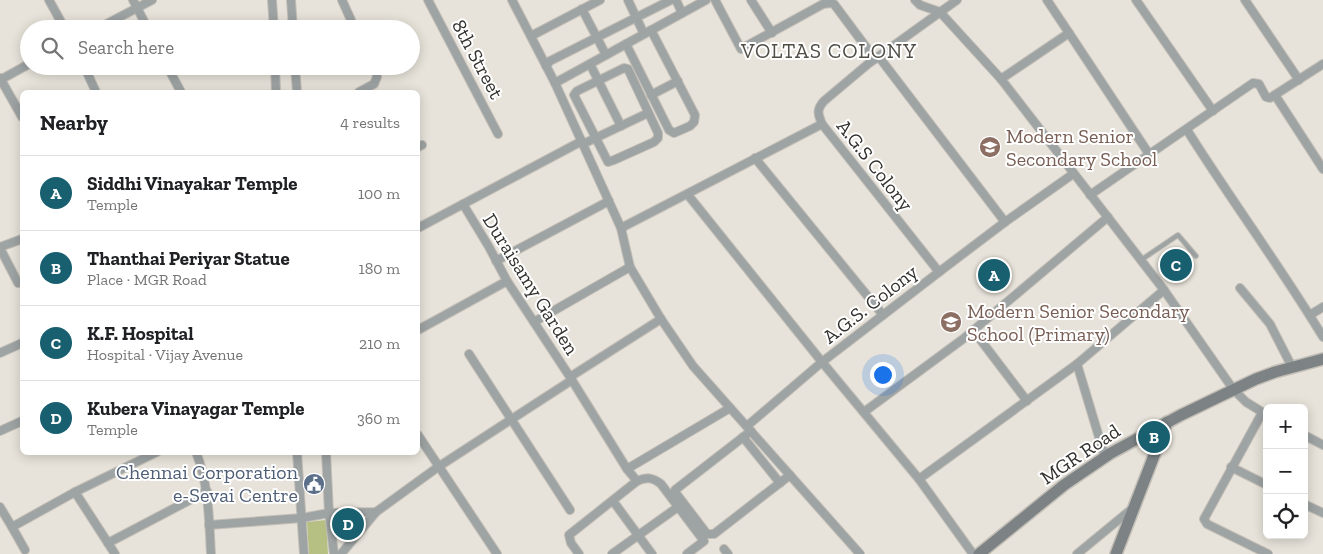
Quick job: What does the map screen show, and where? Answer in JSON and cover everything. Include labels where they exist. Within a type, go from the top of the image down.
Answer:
[{"type":"street","points":[[48,0],[60,20]]},
{"type":"street","points":[[133,0],[143,20]]},
{"type":"street","points":[[114,20],[152,0]]},
{"type":"street","points":[[272,0],[273,20]]},
{"type":"street","points":[[291,0],[292,20]]},
{"type":"street","points":[[342,0],[351,20]]},
{"type":"street","name":"8th Street","points":[[428,0],[498,134]]},
{"type":"street","points":[[512,0],[555,83],[621,228],[630,266],[661,319],[693,366],[860,554]]},
{"type":"street","points":[[531,36],[600,0]]},
{"type":"street","points":[[626,44],[669,130],[674,133],[690,126],[694,122],[695,115],[678,81],[648,32],[636,18],[628,0]]},
{"type":"street","points":[[546,66],[550,61],[671,0]]},
{"type":"street","points":[[676,0],[682,13]]},
{"type":"street","points":[[555,83],[706,0]]},
{"type":"street","points":[[715,0],[741,49],[823,4],[834,4],[1005,222]]},
{"type":"street","points":[[751,0],[772,33]]},
{"type":"street","points":[[915,0],[920,5],[940,12],[1001,79],[1164,290],[1233,389],[1263,413]]},
{"type":"street","points":[[822,124],[817,112],[824,101],[877,58],[957,0]]},
{"type":"street","points":[[1136,0],[1213,111]]},
{"type":"street","points":[[1245,0],[1299,80]]},
{"type":"street","points":[[1048,2],[1150,154]]},
{"type":"street","points":[[582,9],[606,55]]},
{"type":"street","points":[[1001,79],[1069,33]]},
{"type":"street","points":[[590,64],[621,126]]},
{"type":"street","points":[[1090,195],[1188,130],[1254,82],[1259,84],[1267,98],[1270,98],[1323,64]]},
{"type":"street","points":[[624,68],[628,70],[658,132],[658,138],[654,142],[608,162],[574,95],[578,90],[598,80],[624,68]]},
{"type":"street","points":[[20,69],[0,79],[20,114]]},
{"type":"street","points":[[88,75],[95,90]]},
{"type":"street","points":[[172,75],[180,90]]},
{"type":"street","points":[[275,75],[276,90]]},
{"type":"street","points":[[296,75],[297,90]]},
{"type":"street","points":[[364,90],[374,84],[377,75]]},
{"type":"street","points":[[651,95],[678,81]]},
{"type":"street","points":[[1275,95],[1323,170]]},
{"type":"street","points":[[420,227],[582,143],[648,113]]},
{"type":"street","name":"A.G.S Colony","points":[[621,228],[822,124],[939,272]]},
{"type":"street","points":[[1188,130],[1323,337]]},
{"type":"street","points":[[755,158],[883,315]]},
{"type":"street","points":[[939,272],[1073,174]]},
{"type":"street","points":[[688,195],[919,479],[973,554]]},
{"type":"street","points":[[496,261],[609,201]]},
{"type":"street","name":"Duraisamy Garden","points":[[463,204],[507,282],[571,378],[627,469],[637,481]]},
{"type":"street","points":[[864,412],[973,330],[1108,217]]},
{"type":"street","points":[[18,283],[0,247],[20,239]]},
{"type":"street","points":[[534,322],[630,266]]},
{"type":"street","name":"A.G.S. Colony","points":[[780,483],[714,534],[707,534],[675,492],[675,490],[743,437],[749,428],[822,362],[939,272]]},
{"type":"street","points":[[420,329],[507,282]]},
{"type":"street","points":[[1240,288],[1270,324],[1292,367]]},
{"type":"street","points":[[919,479],[1077,364],[1164,290]]},
{"type":"street","points":[[1310,315],[1323,307]]},
{"type":"street","points":[[341,554],[376,512],[438,467],[512,420],[571,378],[661,319]]},
{"type":"street","points":[[973,330],[1027,401]]},
{"type":"street","points":[[0,353],[20,343]]},
{"type":"street","points":[[469,354],[570,510]]},
{"type":"street","name":"MGR Road","points":[[978,554],[1064,485],[1105,457],[1167,422],[1233,389],[1268,374],[1323,359]]},
{"type":"street","points":[[1077,364],[1105,457]]},
{"type":"street","points":[[627,469],[730,408]]},
{"type":"street","points":[[1263,416],[1231,467],[1204,519],[1207,524],[1268,554]]},
{"type":"street","points":[[0,431],[20,422]]},
{"type":"street","points":[[1116,554],[1167,422]]},
{"type":"street","points":[[743,437],[780,483],[790,475]]},
{"type":"street","points":[[1308,437],[1323,445]]},
{"type":"street","points":[[420,438],[495,553]]},
{"type":"street","points":[[12,527],[76,492],[151,455]]},
{"type":"street","points":[[197,455],[207,492],[211,554]]},
{"type":"street","points":[[298,455],[304,554]]},
{"type":"street","points":[[326,455],[329,513],[334,554]]},
{"type":"street","points":[[1231,467],[1263,483]]},
{"type":"street","points":[[579,554],[571,543],[569,535],[637,481],[644,478],[654,479],[661,484],[704,541],[687,554]]},
{"type":"street","points":[[76,492],[115,554]]},
{"type":"street","points":[[108,543],[207,492]]},
{"type":"street","points":[[613,500],[652,554]]},
{"type":"street","points":[[612,554],[678,506]]},
{"type":"street","points":[[1308,506],[1323,513]]},
{"type":"street","points":[[0,507],[24,553]]},
{"type":"street","points":[[1077,554],[1134,507]]},
{"type":"street","points":[[210,526],[302,518],[329,513],[376,512]]},
{"type":"lane","points":[[1141,260],[1178,235],[1196,256]]},
{"type":"green space","points":[[326,520],[328,554],[309,554],[307,522]]},
{"type":"place","name":"Modern Senior Secondary School","points":[[990,147]]},
{"type":"place","name":"K.F. Hospital","points":[[1176,265]]},
{"type":"place","name":"Siddhi Vinayakar Temple","points":[[994,275]]},
{"type":"place","name":"Modern Senior Secondary School (Primary)","points":[[951,322]]},
{"type":"place","name":"Thanthai Periyar Statue","points":[[1154,437]]},
{"type":"place","name":"Chennai Corporation e-Sevai Centre","points":[[314,484]]},
{"type":"place","name":"Kubera Vinayagar Temple","points":[[348,524]]},
{"type":"district","name":"VOLTAS COLONY","points":[[829,51]]}]
